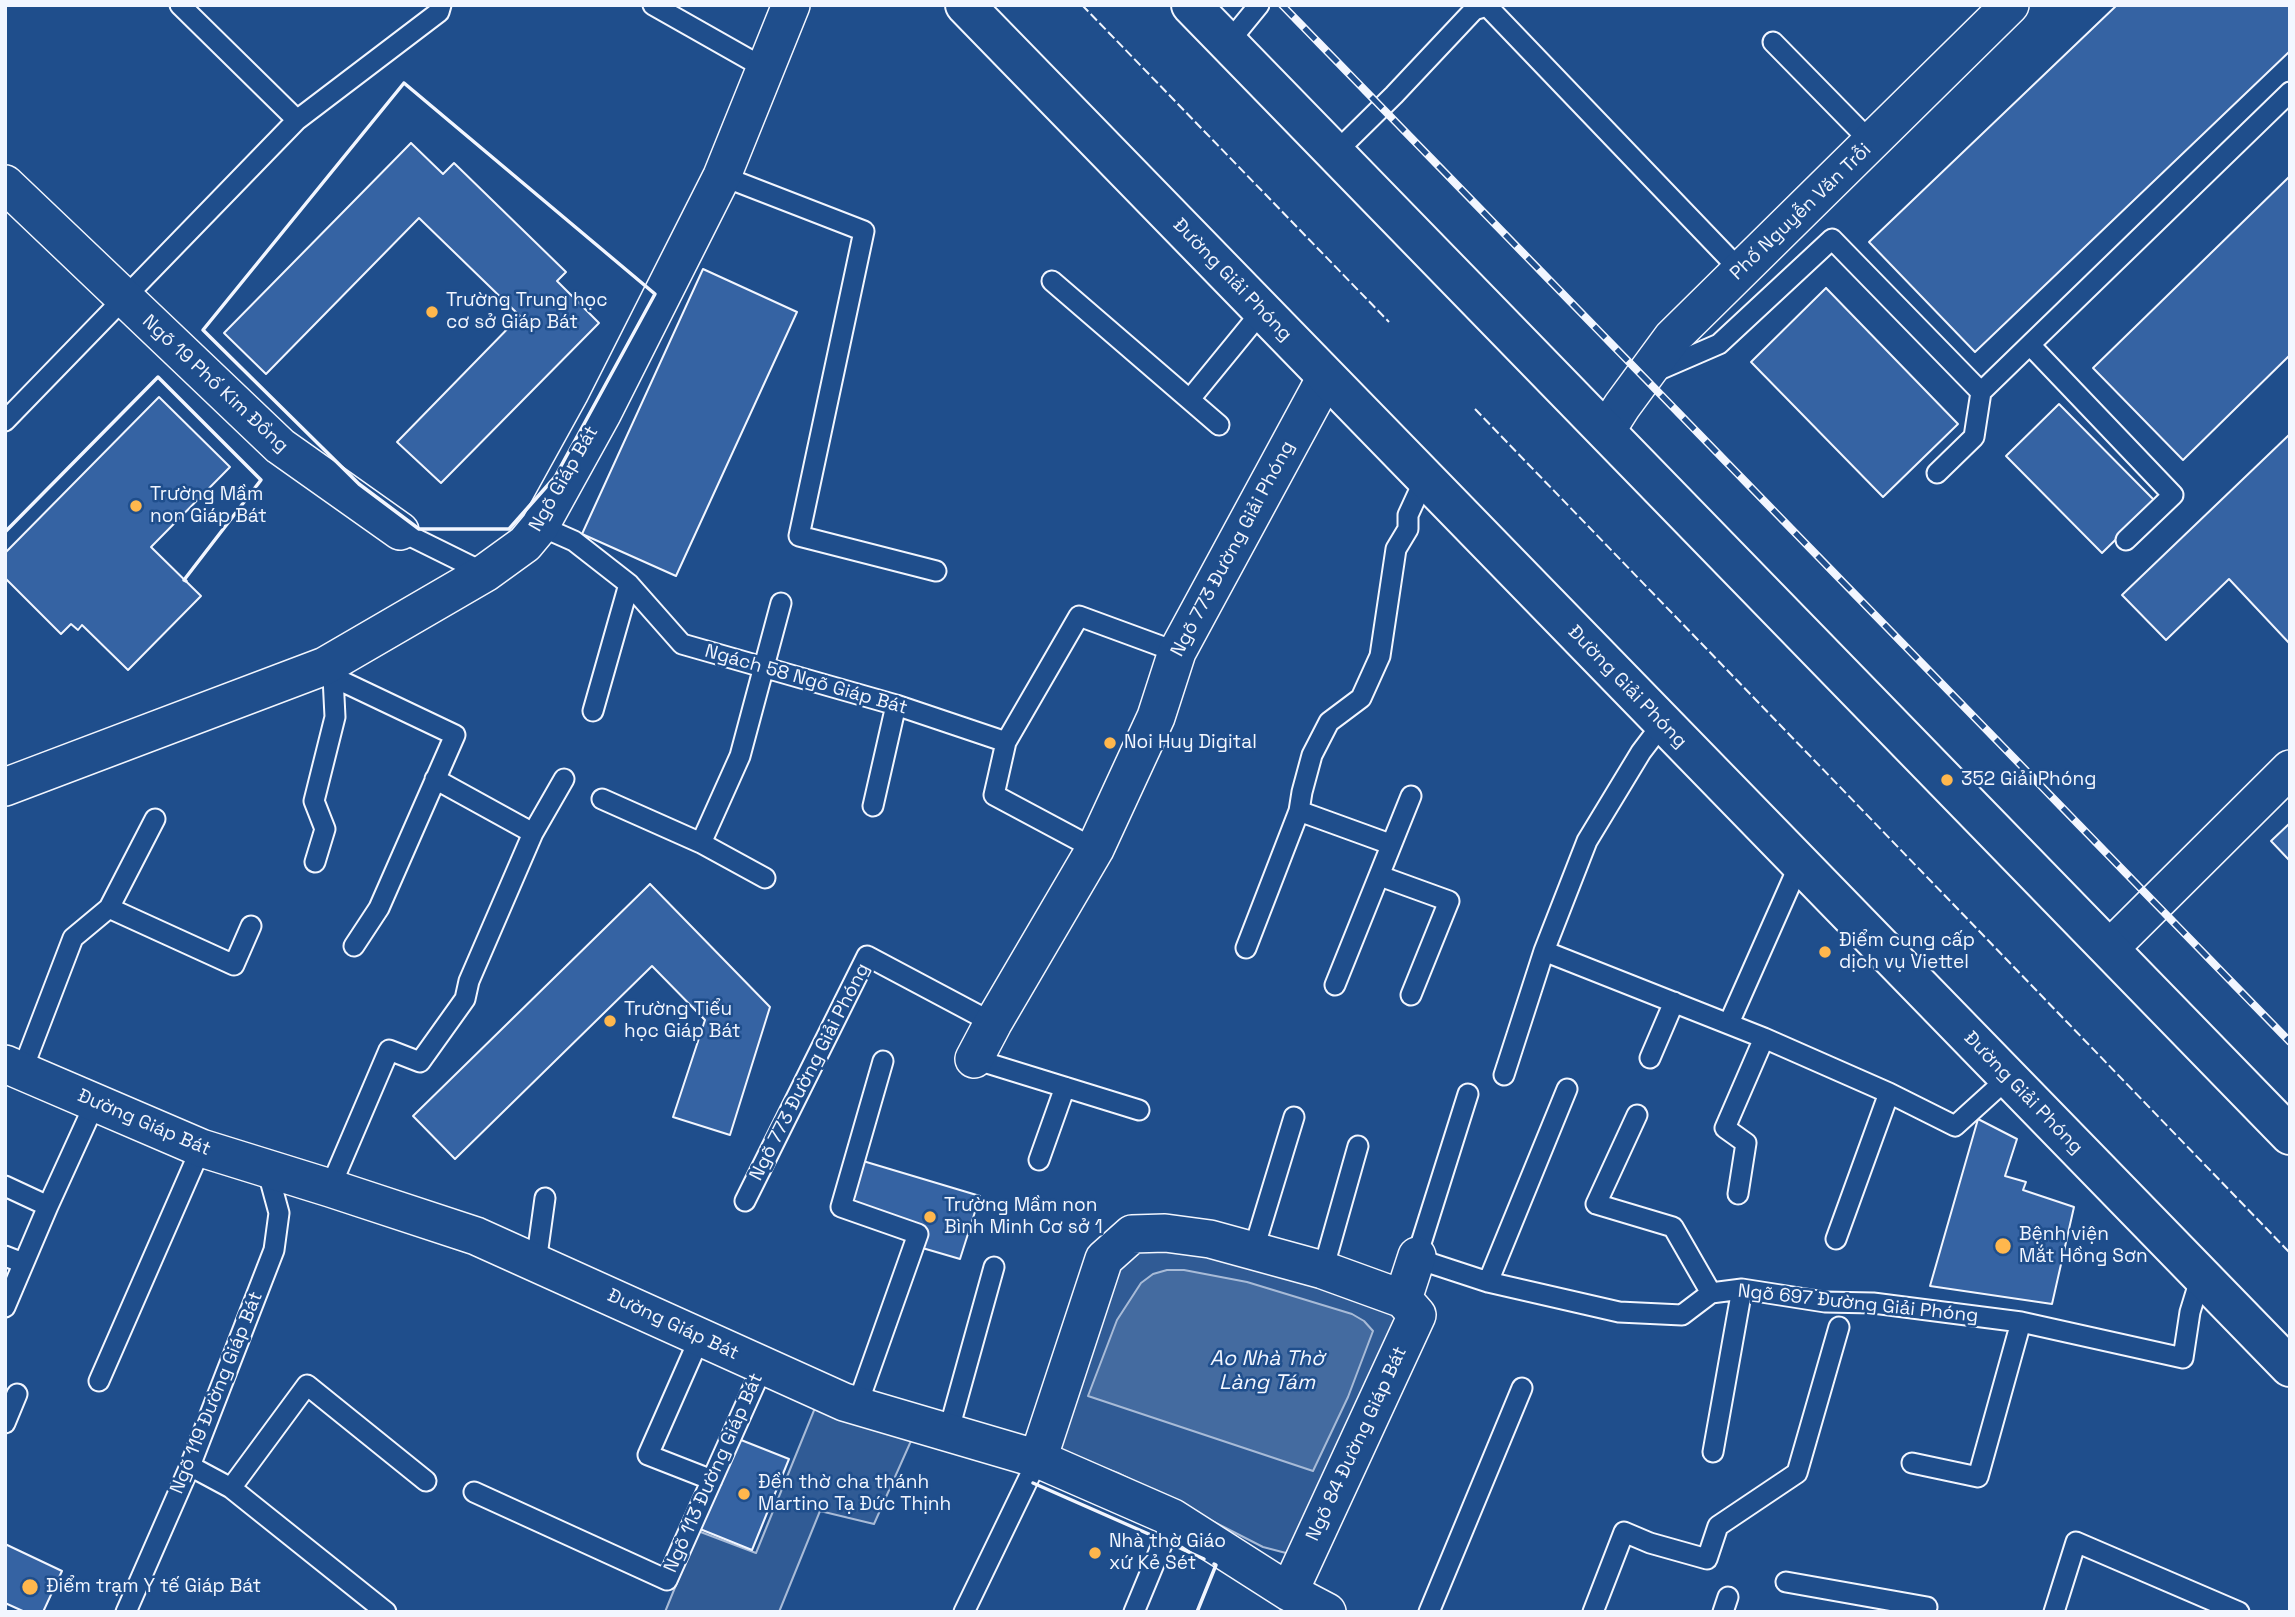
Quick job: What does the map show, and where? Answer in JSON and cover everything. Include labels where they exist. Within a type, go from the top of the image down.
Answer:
[{"type":"main road","name":"Đường Giải Phóng","points":[[965,5],[2290,1367]]},
{"type":"main road","points":[[1191,5],[2290,1135]]},
{"type":"street","name":"Ngõ Giáp Bát","points":[[5,788],[329,671],[485,573],[525,544],[540,526],[603,412],[722,176],[790,5]]},
{"type":"street","name":"Phố Nguyễn Văn Trỗi","points":[[1606,431],[1672,338],[2010,5]]},
{"type":"street","name":"Ngõ 19 Phố Kim Đồng","points":[[5,184],[280,446],[400,531]]},
{"type":"street","name":"Ngõ 773 Đường Giải Phóng","points":[[974,1059],[1095,849],[1156,717],[1177,652],[1326,377]]},
{"type":"street","points":[[2109,949],[2290,769]]},
{"type":"street","name":"Đường Giáp Bát","points":[[13,1068],[201,1148],[476,1237],[857,1406],[1038,1459],[1173,1518],[1289,1592],[1327,1612]]},
{"type":"street","points":[[1038,1459],[1104,1259],[1132,1234],[1165,1233],[1210,1239],[1323,1270],[1403,1300],[1417,1256]]},
{"type":"street","name":"Ngõ 84 Đường Giáp Bát","points":[[1289,1592],[1417,1315],[1403,1300]]},
{"type":"lane","points":[[180,5],[297,120]]},
{"type":"lane","points":[[5,421],[297,120],[439,12],[441,5]]},
{"type":"lane","points":[[653,5],[766,69]]},
{"type":"lane","points":[[1228,43],[1259,5]]},
{"type":"lane","points":[[1335,153],[1474,10],[1487,6],[1740,270]]},
{"type":"lane","points":[[1773,42],[1871,144]]},
{"type":"lane","points":[[1937,473],[1974,437],[1981,392],[2290,92]]},
{"type":"lane","points":[[722,176],[864,231],[799,536],[936,571]]},
{"type":"lane","points":[[1643,376],[1661,371],[1719,344],[1832,239],[1981,392]]},
{"type":"lane","points":[[1052,281],[1219,425]]},
{"type":"lane","points":[[1190,399],[1262,311]]},
{"type":"lane","points":[[2030,345],[2173,495],[2126,540]]},
{"type":"lane","points":[[1246,948],[1299,811],[1301,792],[1312,755],[1329,722],[1361,698],[1380,656],[1396,549],[1408,529],[1408,515],[1425,478]]},
{"type":"lane","name":"Ngách 58 Ngõ Giáp Bát","points":[[540,526],[574,541],[629,584],[682,644],[897,705],[1006,742]]},
{"type":"lane","name":"Ngõ 19 Phố Kim Đồng","points":[[400,531],[485,573]]},
{"type":"lane","points":[[593,711],[629,584]]},
{"type":"lane","points":[[701,843],[740,756],[781,603]]},
{"type":"lane","points":[[1095,849],[993,795],[1006,742],[1079,616],[1177,652]]},
{"type":"lane","points":[[329,671],[454,734],[379,908],[354,946]]},
{"type":"lane","points":[[315,862],[325,829],[314,801],[335,717],[329,671]]},
{"type":"lane","points":[[873,806],[897,705]]},
{"type":"lane","points":[[1504,1075],[1545,951],[1587,841],[1641,752],[1663,723]]},
{"type":"lane","points":[[435,779],[533,833]]},
{"type":"lane","points":[[330,1188],[389,1050],[420,1062],[465,999],[469,981],[533,833],[564,779]]},
{"type":"lane","points":[[1335,985],[1410,796]]},
{"type":"lane","points":[[602,799],[701,843],[765,878]]},
{"type":"lane","points":[[1299,811],[1390,844]]},
{"type":"lane","points":[[13,1068],[73,938],[109,908],[155,819]]},
{"type":"lane","points":[[1729,1023],[1800,865]]},
{"type":"lane","points":[[1380,876],[1449,901],[1411,995]]},
{"type":"lane","points":[[109,908],[234,965],[251,926]]},
{"type":"lane","points":[[1545,951],[1729,1023],[1889,1093],[1955,1126],[2008,1078]]},
{"type":"lane","name":"Ngõ 773 Đường Giải Phóng","points":[[745,1201],[867,956],[993,1023]]},
{"type":"lane","points":[[1650,1058],[1674,1002]]},
{"type":"lane","points":[[1738,1194],[1746,1143],[1725,1128],[1764,1038]]},
{"type":"lane","name":"Ngõ 773 Đường Giải Phóng","points":[[974,1059],[1139,1110]]},
{"type":"lane","points":[[857,1406],[918,1234],[841,1207],[883,1061]]},
{"type":"lane","points":[[1039,1160],[1065,1087]]},
{"type":"lane","points":[[1488,1282],[1567,1089]]},
{"type":"lane","points":[[1836,1239],[1889,1093]]},
{"type":"lane","points":[[1417,1256],[1468,1094]]},
{"type":"lane","points":[[5,1307],[14,1260],[48,1206],[95,1102]]},
{"type":"lane","points":[[1637,1115],[1596,1204],[1673,1227],[1711,1293]]},
{"type":"lane","points":[[1253,1252],[1294,1117]]},
{"type":"lane","points":[[1323,1270],[1358,1146]]},
{"type":"lane","points":[[99,1381],[201,1148]]},
{"type":"lane","name":"Ngõ 119 Đường Giáp Bát","points":[[126,1612],[190,1466],[274,1250],[279,1213],[267,1169]]},
{"type":"lane","points":[[5,1186],[48,1206]]},
{"type":"lane","points":[[536,1263],[545,1198]]},
{"type":"lane","name":"Ngõ 697 Đường Giải Phóng","points":[[1417,1256],[1427,1262],[1488,1282],[1619,1312],[1682,1315],[1711,1293],[1742,1289],[1825,1302],[1873,1303],[2021,1322],[2183,1358],[2190,1312],[2201,1276]]},
{"type":"lane","points":[[948,1433],[994,1267]]},
{"type":"lane","points":[[1713,1451],[1742,1289]]},
{"type":"lane","points":[[1912,1463],[1978,1477],[2021,1322]]},
{"type":"lane","points":[[1593,1612],[1624,1532],[1650,1543],[1707,1559],[1718,1526],[1797,1473],[1839,1327]]},
{"type":"lane","points":[[700,1337],[648,1455],[712,1480]]},
{"type":"lane","name":"Ngõ 113 Đường Giáp Bát","points":[[474,1492],[667,1580],[763,1366]]},
{"type":"lane","points":[[231,1488],[307,1385],[426,1481]]},
{"type":"lane","points":[[1429,1612],[1522,1388]]},
{"type":"lane","points":[[5,1423],[17,1394]]},
{"type":"lane","points":[[964,1612],[1038,1459]]},
{"type":"lane","points":[[190,1466],[231,1488],[386,1612]]},
{"type":"lane","points":[[1134,1612],[1173,1518]]},
{"type":"lane","points":[[2054,1612],[2076,1542],[2199,1604],[2239,1612]]},
{"type":"lane","points":[[1786,1582],[1886,1606],[1927,1607]]},
{"type":"shaded area","points":[[1168,1242],[1403,1304],[1303,1548],[1286,1553],[1263,1547],[1118,1473],[1054,1451],[1108,1270],[1142,1245]]},
{"type":"shaded area","points":[[817,1403],[915,1432],[874,1524],[820,1511],[779,1612],[665,1612],[698,1531],[756,1553]]},
{"type":"water","name":"Ao Nhà Thờ Làng Tám","points":[[1167,1270],[1184,1270],[1247,1282],[1352,1314],[1364,1321],[1373,1331],[1348,1397],[1313,1471],[1088,1396],[1117,1320],[1141,1283],[1153,1274]]},
{"type":"building","points":[[2117,5],[2290,5],[2290,51],[1975,352],[1869,242]]},
{"type":"building","points":[[411,143],[443,174],[454,163],[566,272],[557,281],[599,323],[441,483],[397,442],[520,316],[419,218],[266,374],[224,333]]},
{"type":"building","points":[[2290,176],[2290,355],[2183,460],[2093,368]]},
{"type":"building","points":[[703,269],[797,312],[676,576],[582,534]]},
{"type":"building","points":[[1826,288],[1958,424],[1883,497],[1751,362]]},
{"type":"building","name":"Trường Mầm non Giáp Bát","points":[[159,397],[230,467],[151,547],[201,596],[128,670],[82,625],[78,630],[71,624],[61,634],[5,578],[5,553]]},
{"type":"building","points":[[2059,404],[2155,501],[2102,553],[2006,456]]},
{"type":"building","points":[[2290,434],[2290,644],[2229,579],[2166,640],[2122,595]]},
{"type":"building","points":[[2290,823],[2290,861],[2271,841]]},
{"type":"building","points":[[650,884],[770,1007],[730,1135],[673,1117],[705,1020],[652,966],[455,1159],[413,1116]]},
{"type":"building","name":"Bệnh viện Mắt Hồng Sơn","points":[[1978,1119],[2017,1139],[2005,1176],[2026,1182],[2023,1190],[2074,1207],[2052,1304],[1930,1286]]},
{"type":"building","name":"Trường Mầm non Bình Minh Cơ sở 1","points":[[863,1161],[980,1196],[960,1259],[919,1247],[849,1206]]},
{"type":"building","name":"Đền thờ cha thánh Martino Tạ Đức Thịnh","points":[[736,1438],[789,1459],[752,1550],[700,1529]]},
{"type":"building","name":"Điểm trạm Y tế Giáp Bát","points":[[5,1544],[62,1571],[43,1612],[25,1612],[5,1603]]},
{"type":"railway","points":[[1282,5],[2290,1042]]},
{"type":"fence","points":[[1082,5],[1389,322]]},
{"type":"fence","points":[[1475,409],[2290,1253]]},
{"type":"wall","points":[[404,83],[655,294],[555,477],[509,529],[419,529],[359,484],[203,330],[404,83]]},
{"type":"wall","points":[[5,532],[158,377],[261,480],[184,580],[186,581]]},
{"type":"wall","points":[[1033,1483],[1160,1539]]},
{"type":"wall","points":[[1169,1543],[1204,1559]]},
{"type":"wall","points":[[1197,1612],[1216,1565],[1214,1564]]},
{"type":"place","name":"Trường Trung học cơ sở Giáp Bát","points":[[432,312]]},
{"type":"place","name":"Trường Mầm non Giáp Bát","points":[[136,506]]},
{"type":"place","name":"Noi Huy Digital","points":[[1110,743]]},
{"type":"place","name":"352 Giải Phóng","points":[[1947,780]]},
{"type":"place","name":"Điểm cung cấp dịch vụ Viettel","points":[[1825,952]]},
{"type":"place","name":"Trường Tiểu học Giáp Bát","points":[[610,1021]]},
{"type":"place","name":"Trường Mầm non Bình Minh Cơ sở 1","points":[[930,1217]]},
{"type":"place","name":"Bệnh viện Mắt Hồng Sơn","points":[[2003,1246]]},
{"type":"place","name":"Đền thờ cha thánh Martino Tạ Đức Thịnh","points":[[744,1494]]},
{"type":"place","name":"Nhà thờ Giáo xứ Kẻ Sét","points":[[1095,1553]]},
{"type":"place","name":"Điểm trạm Y tế Giáp Bát","points":[[30,1587]]}]
